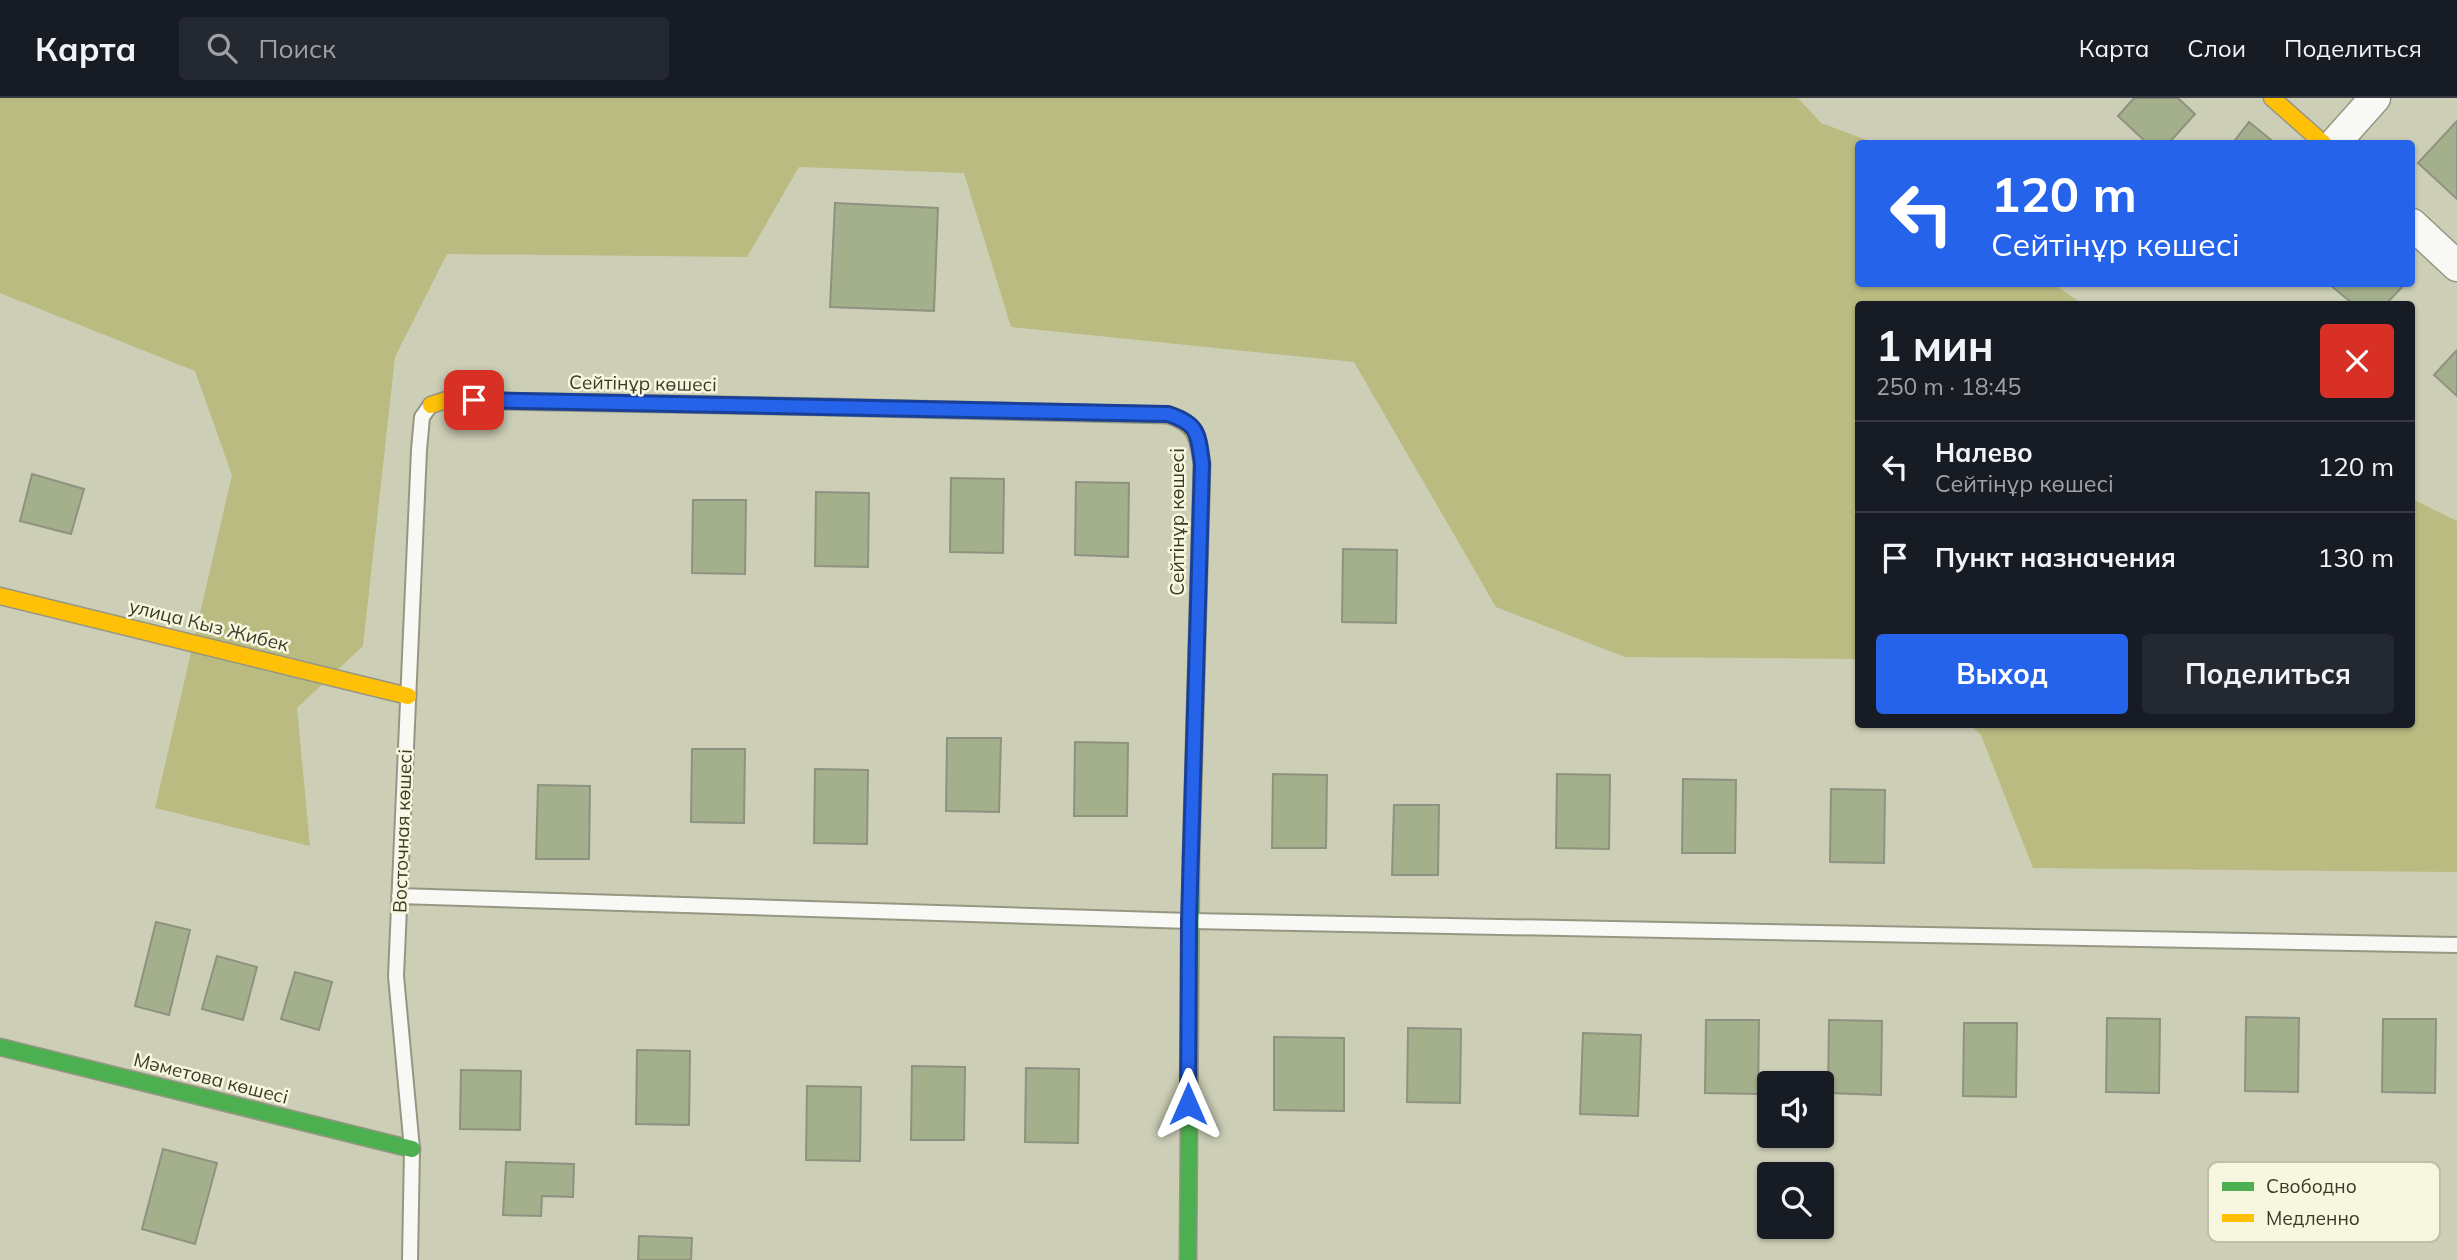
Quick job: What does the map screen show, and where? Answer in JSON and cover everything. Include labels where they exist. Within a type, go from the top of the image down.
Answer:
[{"type":"street","points":[[2272,98],[2319,140]]},
{"type":"street","points":[[2338,140],[2375,98]]},
{"type":"street","points":[[2415,227],[2457,265]]},
{"type":"street","name":"Сейтінұр көшесі","points":[[431,405],[446,400],[1140,413],[1168,414],[1186,419],[1199,436],[1202,464],[1189,921],[1188,1260]]},
{"type":"street","name":"улица Кыз Жибек","points":[[0,596],[408,695]]},
{"type":"street","name":"Мәметова көшесі","points":[[0,1046],[412,1149]]},
{"type":"lane","name":"Восточная көшесі","points":[[410,1260],[412,1149],[396,976],[419,450],[422,417],[431,405]]},
{"type":"lane","points":[[399,896],[1189,921],[2457,946]]},
{"type":"green space","points":[[0,98],[1798,98],[1821,123],[1867,140],[1855,140],[1855,287],[2058,287],[2078,301],[1855,301],[1855,659],[1625,657],[1496,607],[1354,362],[1011,327],[964,173],[799,167],[747,257],[447,254],[395,357],[363,646],[297,708],[310,846],[155,808],[232,475],[195,371],[0,293]]},
{"type":"green space","points":[[2415,500],[2457,521],[2457,872],[2033,868],[1981,735],[1974,728],[2415,728]]},
{"type":"building","points":[[2134,98],[2178,98],[2195,114],[2172,140],[2144,140],[2118,116]]},
{"type":"building","points":[[2457,121],[2457,199],[2418,163]]},
{"type":"building","points":[[2249,122],[2271,140],[2235,140]]},
{"type":"building","points":[[835,203],[938,208],[934,311],[830,307]]},
{"type":"building","points":[[2333,287],[2402,287],[2389,301],[2349,301]]},
{"type":"building","points":[[2457,350],[2457,396],[2434,375]]},
{"type":"building","points":[[32,474],[84,489],[71,534],[20,521]]},
{"type":"building","points":[[951,478],[1004,479],[1003,553],[950,552]]},
{"type":"building","points":[[1076,482],[1129,483],[1128,557],[1075,555]]},
{"type":"building","points":[[816,492],[869,493],[868,567],[815,566]]},
{"type":"building","points":[[693,500],[746,500],[745,574],[692,573]]},
{"type":"building","points":[[1343,549],[1397,550],[1396,623],[1342,622]]},
{"type":"building","points":[[947,738],[1001,738],[999,812],[946,811]]},
{"type":"building","points":[[1075,742],[1128,743],[1127,816],[1074,816]]},
{"type":"building","points":[[692,749],[745,749],[744,823],[691,822]]},
{"type":"building","points":[[815,769],[868,770],[867,844],[814,843]]},
{"type":"building","points":[[1273,774],[1327,775],[1326,848],[1272,848]]},
{"type":"building","points":[[1557,774],[1610,775],[1609,849],[1556,848]]},
{"type":"building","points":[[1683,779],[1736,780],[1735,853],[1682,853]]},
{"type":"building","points":[[538,785],[590,786],[589,859],[536,859]]},
{"type":"building","points":[[1831,789],[1885,790],[1884,863],[1830,862]]},
{"type":"building","points":[[1394,805],[1439,805],[1438,875],[1392,875]]},
{"type":"building","points":[[156,922],[190,930],[169,1015],[135,1006]]},
{"type":"building","points":[[217,956],[257,967],[243,1020],[202,1009]]},
{"type":"building","points":[[295,972],[332,982],[319,1030],[281,1019]]},
{"type":"building","points":[[2246,1017],[2299,1018],[2298,1092],[2245,1091]]},
{"type":"building","points":[[2107,1018],[2160,1019],[2159,1093],[2106,1092]]},
{"type":"building","points":[[2383,1019],[2436,1019],[2435,1093],[2382,1092]]},
{"type":"building","points":[[1706,1020],[1759,1020],[1757,1094],[1705,1093]]},
{"type":"building","points":[[1829,1020],[1882,1021],[1881,1095],[1834,1093],[1834,1071],[1828,1071]]},
{"type":"building","points":[[1964,1023],[2017,1023],[2016,1097],[1963,1096]]},
{"type":"building","points":[[1408,1028],[1461,1029],[1460,1103],[1407,1102]]},
{"type":"building","points":[[1583,1033],[1641,1035],[1638,1116],[1580,1114]]},
{"type":"building","points":[[1274,1037],[1344,1038],[1344,1111],[1274,1110]]},
{"type":"building","points":[[637,1050],[690,1051],[689,1125],[636,1124]]},
{"type":"building","points":[[912,1066],[965,1067],[964,1140],[911,1140]]},
{"type":"building","points":[[1026,1068],[1079,1069],[1078,1143],[1025,1142]]},
{"type":"building","points":[[461,1070],[521,1071],[520,1130],[460,1129]]},
{"type":"building","points":[[807,1086],[861,1087],[860,1161],[806,1160]]},
{"type":"building","points":[[163,1149],[217,1163],[195,1244],[142,1229]]},
{"type":"building","points":[[506,1162],[574,1164],[573,1197],[542,1196],[541,1216],[503,1215]]},
{"type":"building","points":[[639,1236],[692,1238],[691,1260],[638,1260]]},
{"type":"traffic: fast","points":[[829,407],[1169,415]]},
{"type":"traffic: fast","points":[[1188,1260],[1191,858]]},
{"type":"traffic: fast","points":[[0,1047],[412,1149]]},
{"type":"traffic: slow","points":[[2272,98],[2319,140]]},
{"type":"traffic: slow","points":[[431,405],[446,400],[829,407]]},
{"type":"traffic: slow","points":[[1169,415],[1185,423],[1195,433],[1202,464],[1191,858]]},
{"type":"traffic: slow","points":[[0,596],[408,696]]},
{"type":"route","points":[[474,400],[1168,414],[1186,419],[1199,436],[1202,464],[1189,921],[1188,1104]]}]
